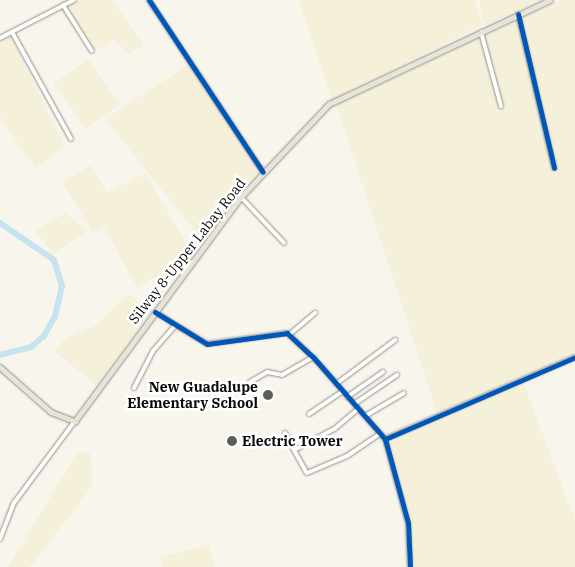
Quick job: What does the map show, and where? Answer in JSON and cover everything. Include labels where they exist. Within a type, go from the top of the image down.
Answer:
[{"type":"main road","name":"Silway 8-Upper Labay Road","points":[[75,421],[241,197],[263,172],[334,101],[550,0]]},
{"type":"main road","points":[[0,367],[51,412],[75,421]]},
{"type":"street","points":[[0,38],[74,0]]},
{"type":"street","points":[[149,0],[263,172]]},
{"type":"street","points":[[63,5],[92,51]]},
{"type":"street","points":[[518,14],[554,168]]},
{"type":"street","points":[[12,32],[71,139]]},
{"type":"street","points":[[481,32],[501,106]]},
{"type":"street","points":[[241,197],[284,243]]},
{"type":"street","points":[[155,312],[175,326],[210,345],[290,334],[315,313]]},
{"type":"street","points":[[134,388],[153,351],[175,326]]},
{"type":"street","points":[[290,334],[313,357],[385,439],[408,523],[410,567]]},
{"type":"street","points":[[336,384],[395,340]]},
{"type":"street","points":[[250,382],[267,372],[282,375],[313,357]]},
{"type":"street","points":[[385,439],[575,357]]},
{"type":"street","points":[[347,397],[384,372]]},
{"type":"street","points":[[354,404],[397,375]]},
{"type":"street","points":[[309,414],[342,392]]},
{"type":"street","points":[[365,416],[404,393]]},
{"type":"street","points":[[294,450],[334,429],[358,409]]},
{"type":"street","points":[[0,539],[14,503],[75,421]]},
{"type":"street","points":[[286,433],[306,472],[312,474],[380,434]]},
{"type":"shaded area","points":[[80,0],[112,0],[144,45],[128,55],[114,39],[93,52],[59,10]]},
{"type":"shaded area","points":[[299,0],[475,0],[482,25],[332,100]]},
{"type":"shaded area","points":[[479,0],[542,0],[485,25]]},
{"type":"shaded area","points":[[562,0],[575,0],[575,358],[523,381],[575,521],[575,567],[411,567],[409,534],[385,439],[438,415],[336,105]]},
{"type":"shaded area","points":[[11,35],[65,148],[35,168],[0,117],[0,41]]},
{"type":"shaded area","points":[[88,59],[120,105],[86,129],[54,83]]},
{"type":"shaded area","points":[[191,63],[257,163],[257,172],[203,241],[105,119]]},
{"type":"shaded area","points":[[91,165],[107,192],[145,173],[193,255],[137,287],[104,227],[93,232],[62,182]]},
{"type":"shaded area","points":[[66,213],[87,232],[54,253],[35,231]]},
{"type":"shaded area","points":[[129,294],[152,311],[96,385],[54,351],[65,339],[98,324]]},
{"type":"shaded area","points":[[77,453],[90,453],[93,485],[29,567],[8,567]]},
{"type":"shaded area","points":[[208,544],[215,567],[163,567],[160,558]]},
{"type":"waterway","points":[[0,223],[54,260],[62,286],[55,316],[44,336],[31,347],[0,355]]},
{"type":"cycle path","points":[[149,0],[263,172]]},
{"type":"cycle path","points":[[518,14],[554,168]]},
{"type":"cycle path","points":[[155,312],[207,344],[287,333],[313,357],[385,439],[408,523],[410,567]]},
{"type":"cycle path","points":[[385,439],[575,357]]},
{"type":"place","name":"New Guadalupe Elementary School","points":[[268,395]]},
{"type":"place","name":"Electric Tower","points":[[232,441]]}]
